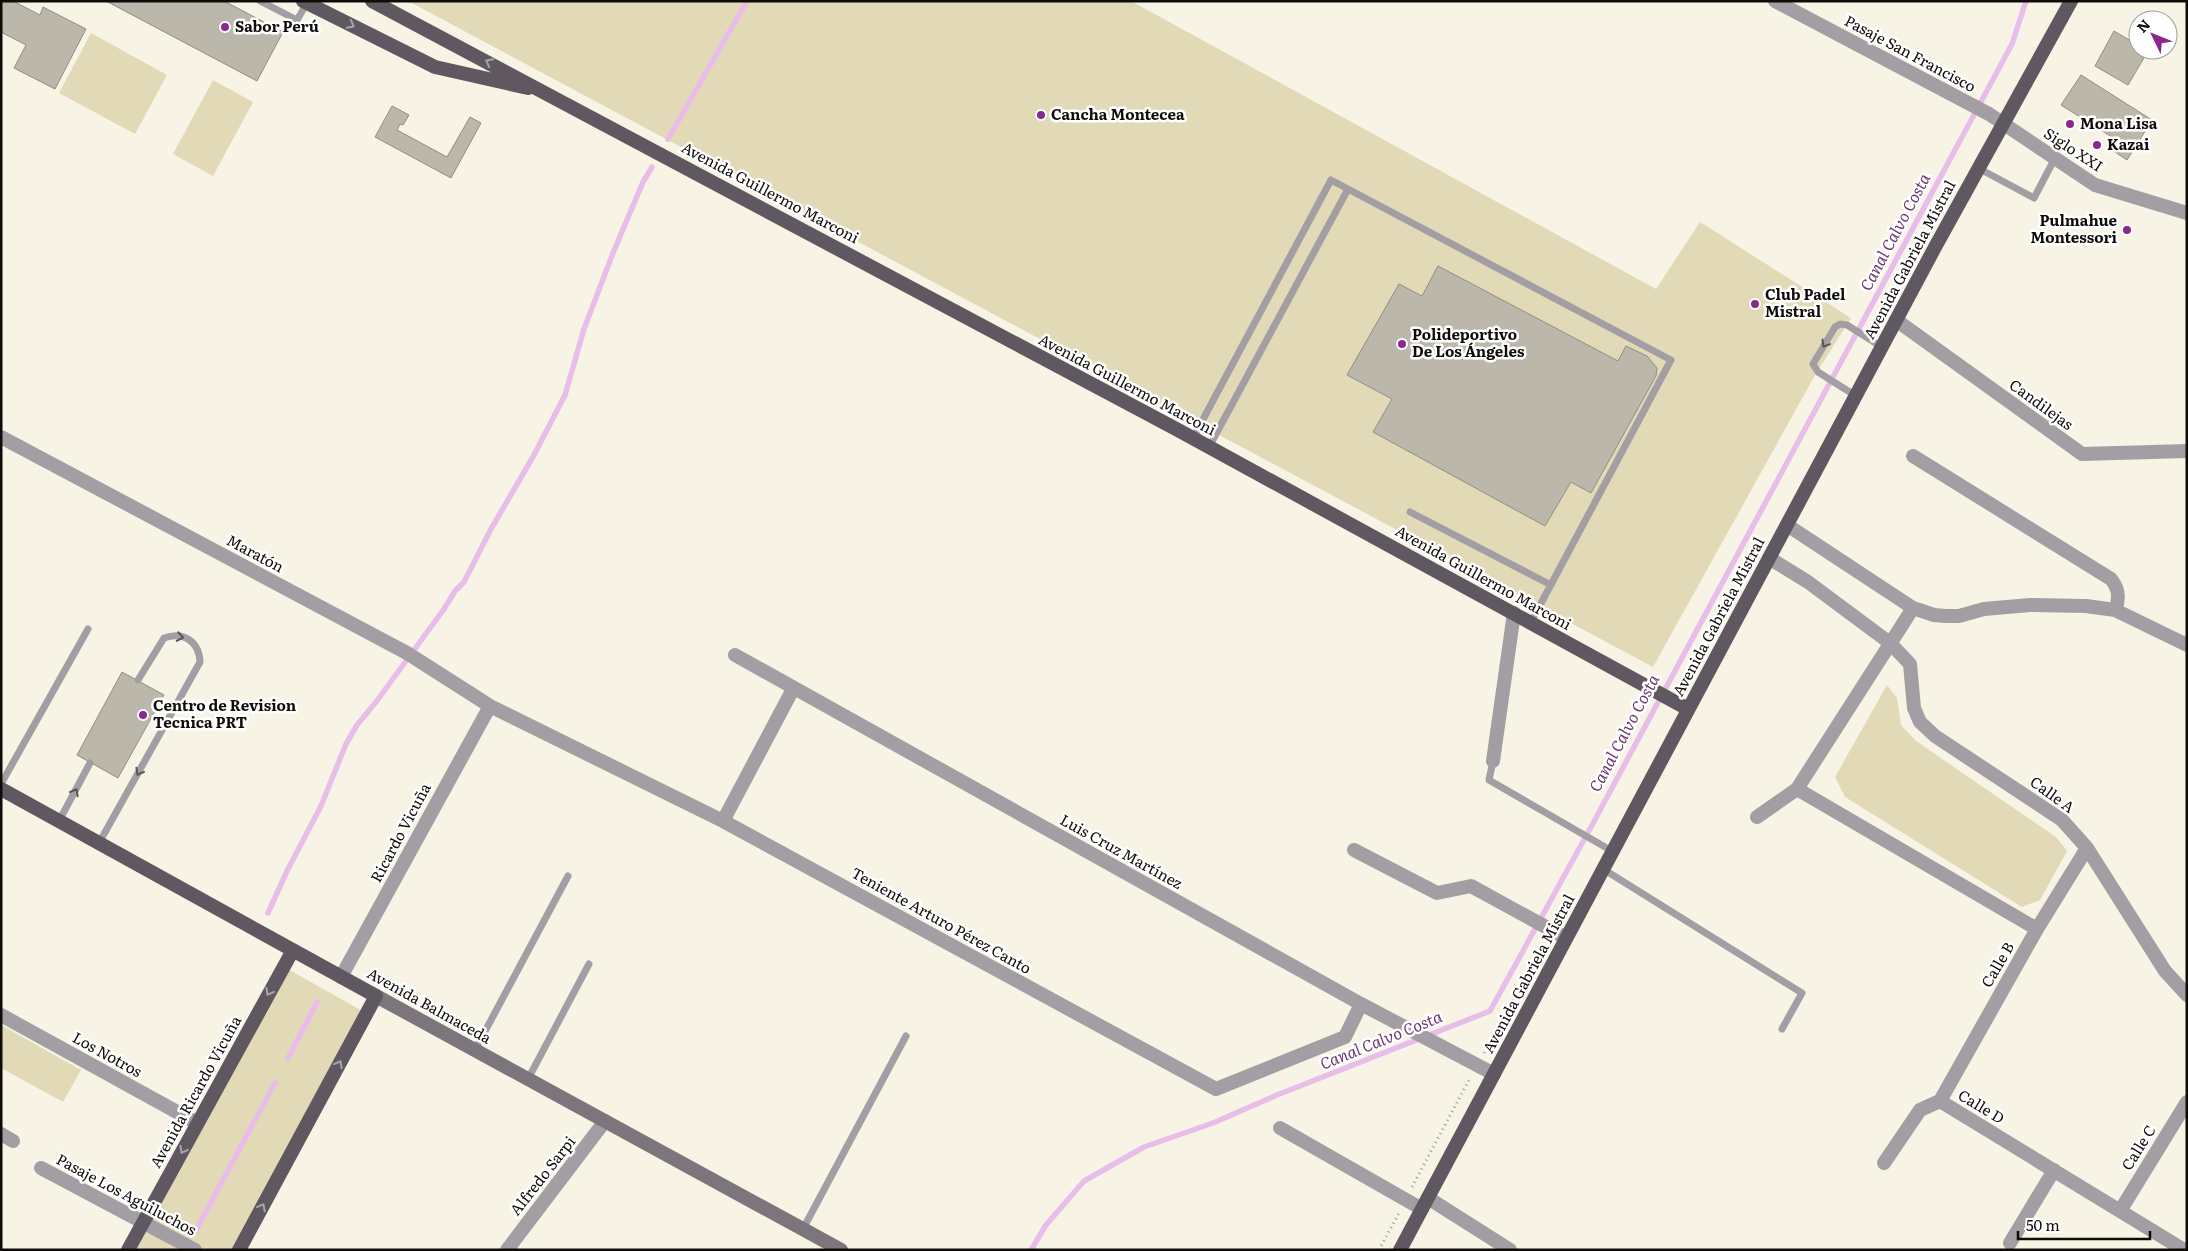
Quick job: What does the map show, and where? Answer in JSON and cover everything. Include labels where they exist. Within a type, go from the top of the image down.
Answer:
[{"type":"main road","name":"Avenida Guillermo Marconi","points":[[372,1],[1193,438],[1654,689],[1688,710]]},
{"type":"main road","name":"Avenida Gabriela Mistral","points":[[1400,1250],[1896,320],[2002,123],[2071,1]]},
{"type":"main road","name":"Avenida Guillermo Marconi","points":[[306,2],[435,67],[548,93]]},
{"type":"main road","name":"Avenida Balmaceda","points":[[1,790],[841,1250]]},
{"type":"main road","name":"Avenida Ricardo Vicuña","points":[[128,1250],[293,950]]},
{"type":"main road","points":[[243,1248],[376,996]]},
{"type":"street","name":"Pasaje San Francisco","points":[[1775,1],[1960,98],[2002,123]]},
{"type":"street","name":"Siglo XXI","points":[[2002,123],[2096,186],[2187,212]]},
{"type":"street","name":"Candilejas","points":[[1896,320],[2082,454],[2187,451]]},
{"type":"street","name":"Maratón","points":[[1,437],[407,653],[490,706]]},
{"type":"street","points":[[1913,456],[2111,579],[2118,590],[2114,610]]},
{"type":"street","points":[[1787,524],[1912,608],[1929,614],[1959,616],[1984,609],[2030,605],[2086,606],[2114,610],[2187,645]]},
{"type":"street","name":"Calle A","points":[[1769,558],[1808,582],[1890,643],[1910,664],[1914,708],[1920,722],[1934,736],[2062,820],[2087,848],[2165,971],[2187,994]]},
{"type":"street","points":[[1757,818],[1797,789],[1912,608]]},
{"type":"street","points":[[1493,761],[1514,613]]},
{"type":"street","name":"Luis Cruz Martínez","points":[[735,655],[1361,1004],[1439,1043],[1494,1074]]},
{"type":"street","points":[[723,821],[794,689]]},
{"type":"street","name":"Teniente Arturo Pérez Canto","points":[[490,706],[723,821],[1216,1089],[1345,1038],[1361,1004]]},
{"type":"street","name":"Ricardo Vicuña","points":[[341,977],[490,706]]},
{"type":"street","points":[[1797,789],[2038,929]]},
{"type":"street","name":"Calle B","points":[[1940,1101],[2038,929],[2087,848]]},
{"type":"street","points":[[1354,850],[1437,892],[1471,886],[1528,915],[1566,938]]},
{"type":"street","name":"Los Notros","points":[[1,1015],[198,1123]]},
{"type":"street","name":"Calle D","points":[[1884,1163],[1920,1110],[1940,1101],[2179,1248]]},
{"type":"street","name":"Calle C","points":[[2120,1211],[2187,1102]]},
{"type":"street","name":"Alfredo Sarpi","points":[[506,1250],[605,1121]]},
{"type":"street","points":[[1280,1128],[1425,1203],[1510,1250]]},
{"type":"street","name":"Pasaje Los Aguiluchos","points":[[41,1168],[195,1250]]},
{"type":"street","points":[[2010,1243],[2054,1170]]},
{"type":"lane","points":[[260,1],[297,20],[306,2]]},
{"type":"lane","points":[[1978,168],[2034,198],[2055,158]]},
{"type":"lane","points":[[1193,438],[1331,180],[1671,360],[1531,622]]},
{"type":"lane","points":[[1209,447],[1348,189]]},
{"type":"lane","points":[[1856,396],[1815,370],[1813,364],[1837,325],[1844,324],[1882,347]]},
{"type":"lane","points":[[1410,512],[1551,585]]},
{"type":"lane","points":[[1,784],[88,629]]},
{"type":"lane","points":[[99,843],[200,662],[197,647],[186,637],[171,636],[164,638],[138,680]]},
{"type":"lane","points":[[1493,761],[1489,780],[1612,851]]},
{"type":"lane","points":[[59,821],[90,763]]},
{"type":"lane","points":[[1603,869],[1802,994],[1782,1029]]},
{"type":"lane","points":[[475,1050],[568,876]]},
{"type":"lane","points":[[528,1079],[589,964]]},
{"type":"lane","points":[[803,1229],[906,1036]]},
{"type":"shaded area","name":"Polideportivo De Los Ángeles","points":[[408,1],[1131,1],[1656,289],[1700,222],[1851,318],[1814,377],[1653,667]]},
{"type":"shaded area","points":[[91,33],[167,75],[135,134],[59,93]]},
{"type":"shaded area","points":[[213,80],[253,102],[213,176],[173,154]]},
{"type":"shaded area","points":[[1887,685],[1897,698],[1901,725],[1916,741],[2056,837],[2067,851],[2040,900],[2022,907],[1845,797],[1835,777]]},
{"type":"shaded area","points":[[286,968],[364,1012],[235,1250],[136,1250]]},
{"type":"shaded area","points":[[1,1025],[81,1070],[63,1102],[1,1068]]},
{"type":"building","points":[[1,1],[13,1],[40,15],[43,7],[86,29],[55,89],[14,68],[26,45],[1,32]]},
{"type":"building","points":[[106,1],[224,1],[283,32],[257,81]]},
{"type":"building","points":[[2114,31],[2128,39],[2128,60],[2143,60],[2128,85],[2095,66]]},
{"type":"building","points":[[2081,75],[2152,120],[2127,160],[2106,146],[2112,137],[2061,105]]},
{"type":"building","points":[[392,106],[409,115],[403,125],[400,124],[397,130],[447,157],[470,117],[481,123],[451,178],[375,137]]},
{"type":"building","points":[[1438,266],[1618,361],[1626,346],[1647,356],[1657,368],[1656,376],[1591,493],[1571,482],[1545,526],[1373,432],[1392,399],[1347,375],[1399,284],[1422,296]]},
{"type":"building","points":[[122,672],[164,695],[118,778],[77,755]]},
{"type":"waterway","points":[[668,139],[747,1]]},
{"type":"waterway","name":"Canal Calvo Costa","points":[[1031,1250],[1046,1225],[1084,1181],[1144,1147],[1213,1123],[1277,1095],[1490,1011],[2012,44],[2026,1]]},
{"type":"waterway","points":[[268,913],[287,871],[321,806],[346,744],[357,725],[376,702],[455,591],[464,582],[565,395],[584,329],[613,253],[643,182],[652,167]]},
{"type":"waterway","points":[[288,1058],[317,1002]]},
{"type":"waterway","points":[[195,1232],[275,1083]]},
{"type":"place","name":"Sabor Perú","points":[[225,27]]},
{"type":"place","name":"Cancha Montecea","points":[[1041,115]]},
{"type":"place","name":"Mona Lisa","points":[[2070,124]]},
{"type":"place","name":"Kazai","points":[[2097,145]]},
{"type":"place","name":"Pulmahue Montessori","points":[[2127,230]]},
{"type":"place","name":"Club Padel Mistral","points":[[1755,304]]},
{"type":"place","name":"Polideportivo De Los Ángeles","points":[[1402,344]]},
{"type":"place","name":"Centro de Revision Tecnica PRT","points":[[143,715]]}]
